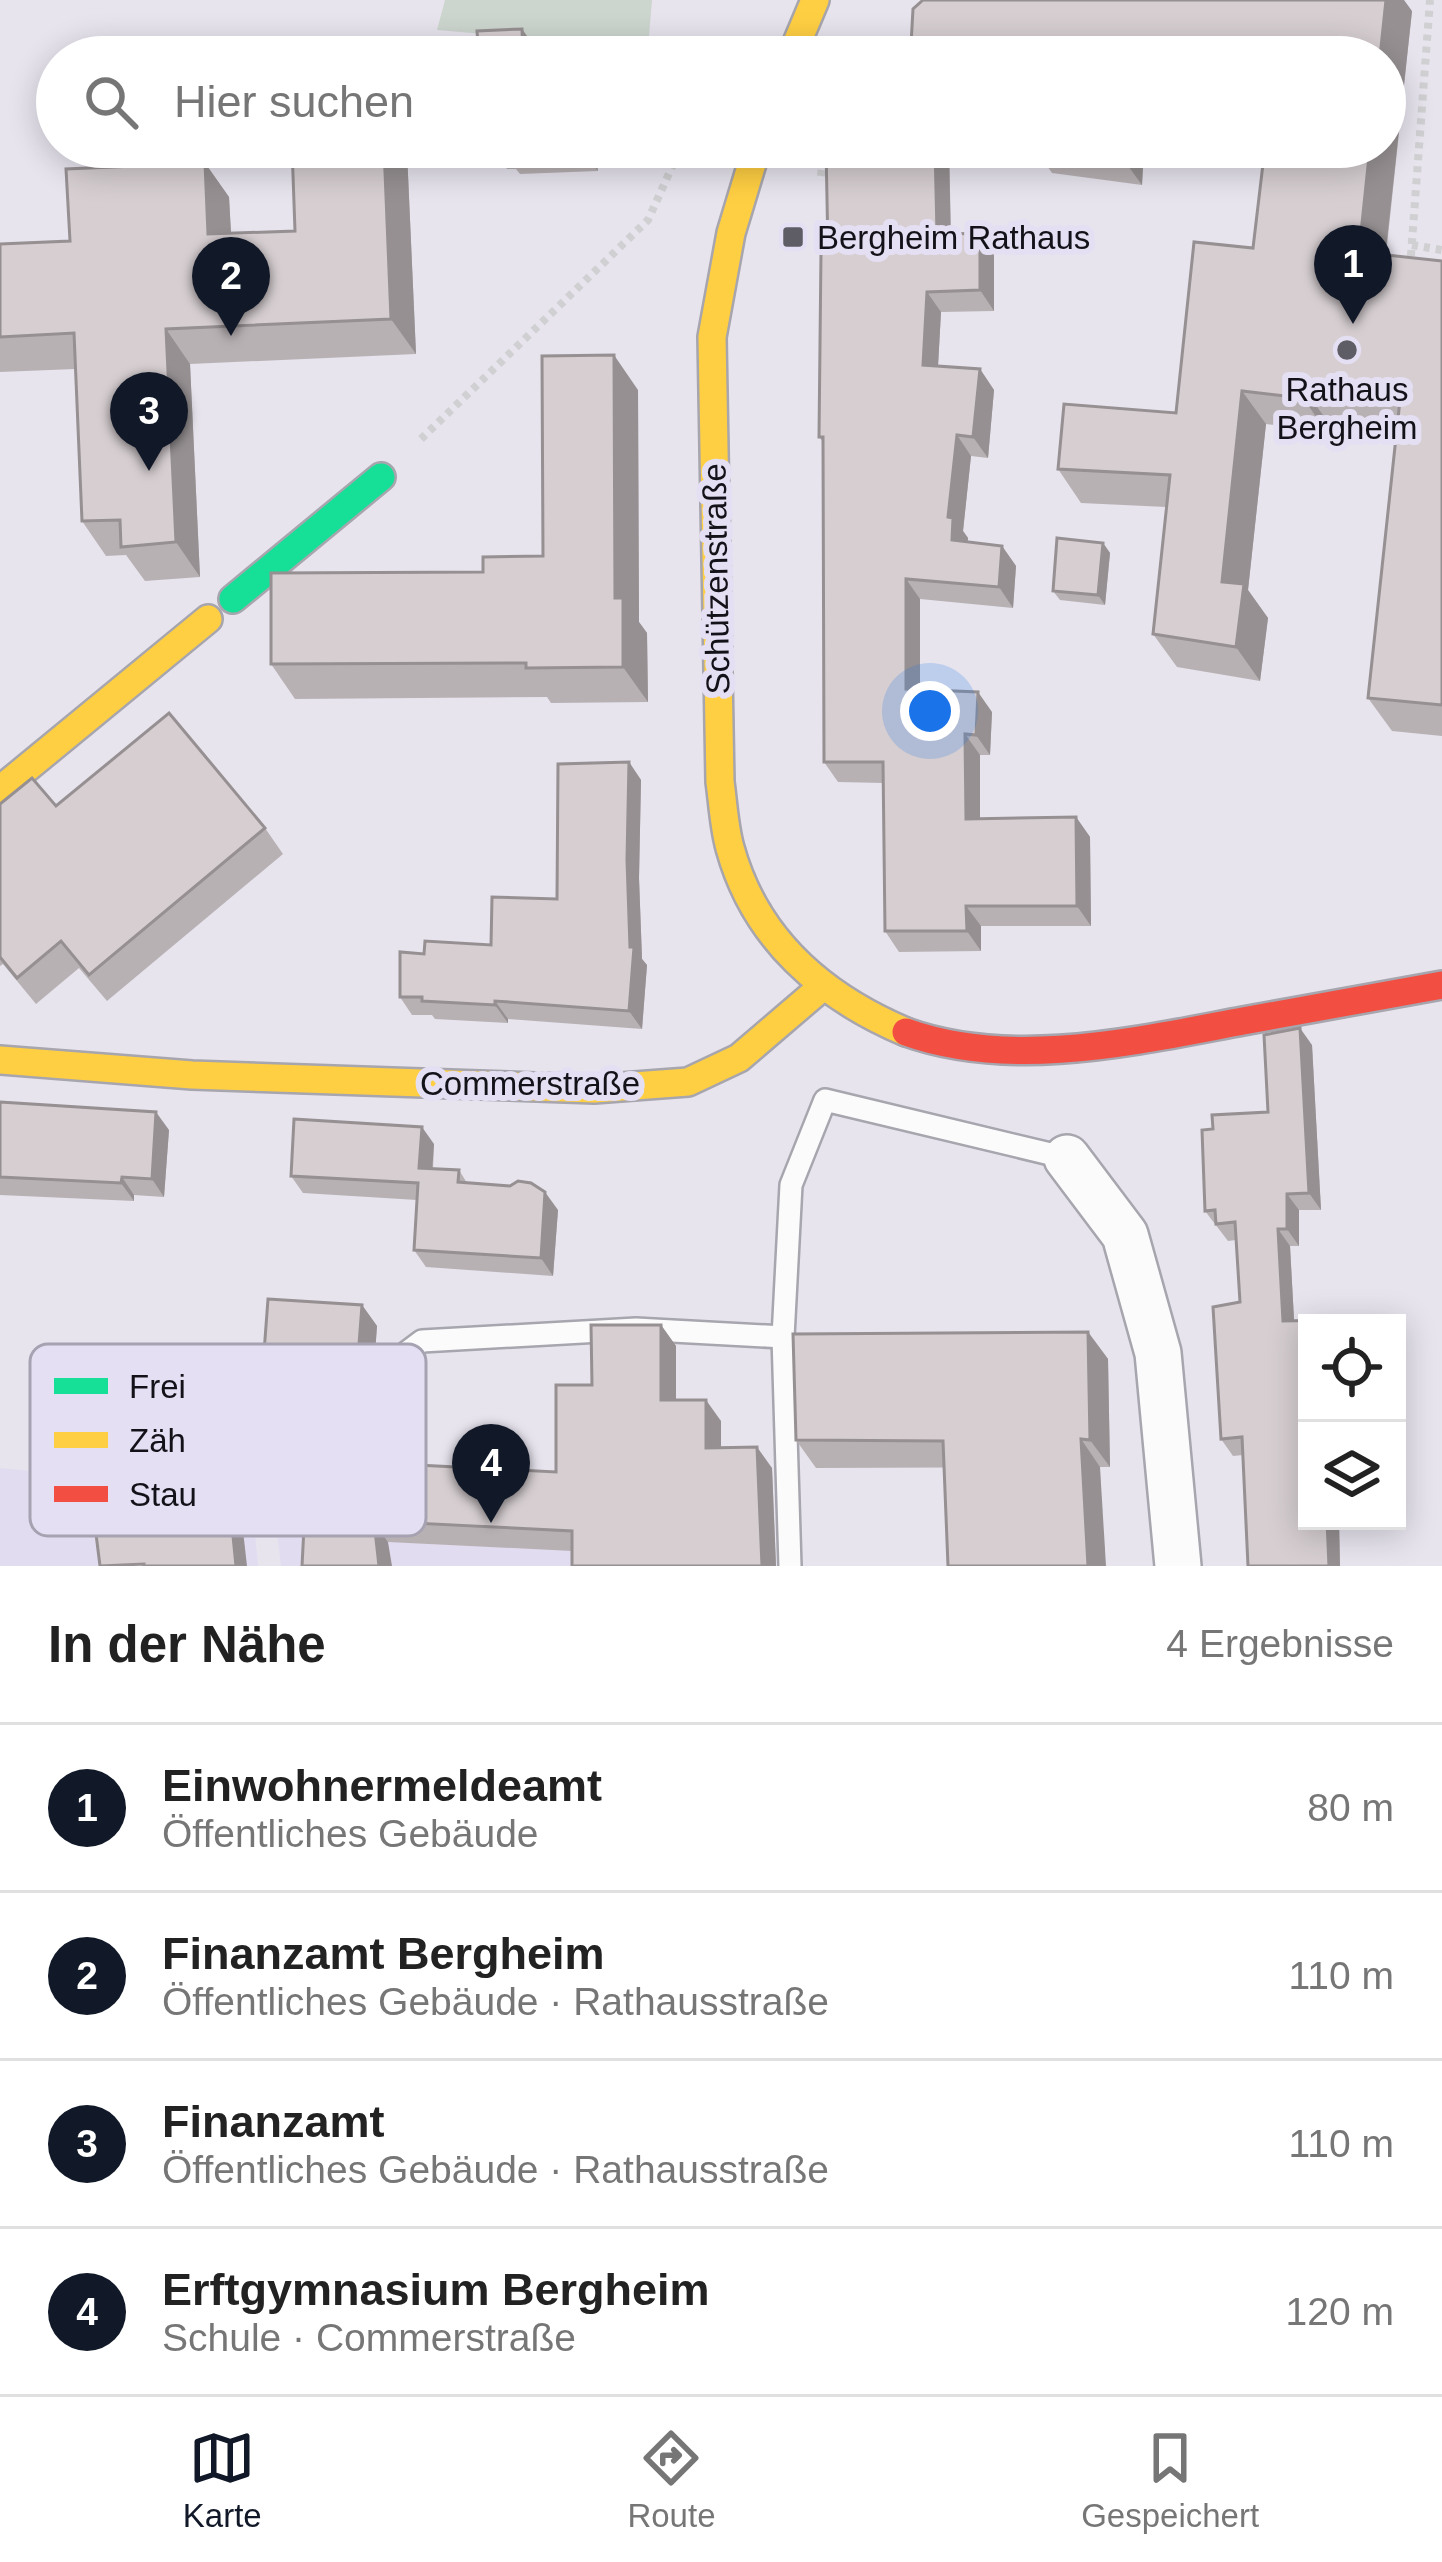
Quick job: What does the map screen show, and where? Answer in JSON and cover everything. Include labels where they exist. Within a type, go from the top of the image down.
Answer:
[{"type":"main road","points":[[800,36],[815,0]]},
{"type":"main road","name":"Schützenstraße","points":[[751,168],[731,233],[712,337],[720,782],[730,848],[746,888],[779,943],[822,987]]},
{"type":"main road","points":[[232,599],[381,477]]},
{"type":"main road","points":[[0,790],[208,620]]},
{"type":"main road","points":[[822,987],[861,1013],[910,1034],[946,1044],[1037,1049],[1135,1040],[1442,985]]},
{"type":"main road","name":"Commerstraße","points":[[0,1060],[192,1075],[547,1088],[688,1082],[739,1058],[822,987]]},
{"type":"street","points":[[1067,1158],[1126,1235],[1158,1353],[1178,1566]]},
{"type":"lane","points":[[790,1566],[783,1337],[791,1185],[825,1100],[1067,1158]]},
{"type":"lane","points":[[418,1344],[637,1329],[783,1337]]},
{"type":"path","points":[[1409,282],[1430,0]]},
{"type":"path","points":[[1428,20],[1442,21]]},
{"type":"path","points":[[381,477],[648,220],[672,168]]},
{"type":"path","points":[[821,176],[822,168]]},
{"type":"path","points":[[1412,245],[1442,250]]},
{"type":"shaded area","points":[[445,0],[652,0],[649,36],[507,36],[437,30]]},
{"type":"shaded area","points":[[0,1468],[30,1471],[30,1536],[255,1536],[258,1566],[0,1566]]},
{"type":"shaded area","points":[[426,1474],[584,1478],[708,1566],[281,1566],[278,1536],[426,1536]]},
{"type":"building","points":[[923,0],[1386,0],[1382,36],[912,36],[913,9]]},
{"type":"building","points":[[522,29],[522,36],[477,36],[477,31]]},
{"type":"building","points":[[205,168],[208,234],[295,231],[293,168],[385,168],[391,319],[166,329],[176,542],[121,547],[120,520],[82,521],[74,333],[0,337],[0,244],[70,241],[66,169]]},
{"type":"building","points":[[826,168],[935,168],[937,233],[980,234],[980,290],[927,292],[923,365],[980,369],[973,437],[957,435],[948,517],[953,518],[952,540],[1002,546],[999,587],[906,579],[906,689],[978,692],[976,735],[965,734],[966,819],[1076,817],[1077,906],[966,906],[967,931],[885,931],[883,762],[824,762],[823,437],[819,437],[821,251],[828,252]]},
{"type":"building","points":[[1263,168],[1368,168],[1359,252],[1442,261],[1442,705],[1368,698],[1400,400],[1304,389],[1303,398],[1242,391],[1222,582],[1244,584],[1236,647],[1153,634],[1170,475],[1058,469],[1064,404],[1176,413],[1194,242],[1253,248]]},
{"type":"building","points":[[614,355],[615,598],[623,598],[623,667],[271,664],[271,573],[483,572],[483,557],[543,556],[542,356]]},
{"type":"building","points":[[1057,538],[1103,543],[1098,595],[1053,591]]},
{"type":"building","points":[[169,713],[265,828],[89,975],[61,941],[17,978],[0,957],[0,804],[32,778],[56,806]]},
{"type":"building","points":[[629,762],[627,860],[630,947],[634,947],[629,1011],[400,997],[400,952],[424,954],[425,941],[491,945],[492,897],[557,899],[558,764]]},
{"type":"building","points":[[1300,1028],[1309,1193],[1287,1194],[1287,1229],[1278,1229],[1283,1321],[1298,1321],[1298,1530],[1327,1530],[1329,1566],[1248,1566],[1242,1437],[1221,1439],[1213,1307],[1240,1302],[1235,1222],[1216,1224],[1215,1210],[1205,1211],[1202,1130],[1213,1129],[1212,1115],[1268,1112],[1264,1035]]},
{"type":"building","points":[[0,1102],[156,1112],[152,1179],[122,1177],[121,1183],[0,1177]]},
{"type":"building","points":[[294,1119],[422,1127],[419,1168],[459,1170],[458,1182],[531,1183],[545,1192],[541,1258],[414,1250],[418,1183],[291,1176]]},
{"type":"building","points":[[268,1299],[362,1305],[359,1344],[265,1344]]},
{"type":"building","points":[[591,1325],[661,1325],[661,1400],[706,1400],[706,1448],[757,1447],[762,1566],[572,1566],[572,1531],[426,1524],[426,1465],[556,1472],[556,1385],[592,1385]]},
{"type":"building","points":[[1088,1332],[1090,1440],[1081,1439],[1088,1566],[948,1566],[943,1441],[796,1440],[793,1334]]},
{"type":"building","points":[[96,1536],[233,1536],[236,1566],[100,1566]]},
{"type":"building","points":[[304,1536],[376,1536],[379,1566],[302,1566]]},
{"type":"traffic: fast","points":[[233,599],[381,477]]},
{"type":"traffic: slow","points":[[800,36],[815,0]]},
{"type":"traffic: slow","points":[[751,168],[731,233],[712,337],[720,782],[726,832],[756,910],[796,961],[847,1001],[906,1032]]},
{"type":"traffic: slow","points":[[0,790],[208,619]]},
{"type":"traffic: slow","points":[[0,1060],[192,1075],[594,1089],[688,1082],[739,1058],[822,987]]},
{"type":"traffic: jam","points":[[906,1032],[988,1049],[1074,1048],[1442,985]]},
{"type":"place","name":"Bergheim Rathaus","points":[[793,237]]},
{"type":"place","name":"Einwohnermeldeamt","points":[[1353,324]]},
{"type":"place","name":"Finanzamt Bergheim","points":[[231,336]]},
{"type":"place","name":"Rathaus Bergheim","points":[[1347,350]]},
{"type":"place","name":"Finanzamt","points":[[149,471]]},
{"type":"place","name":"Erftgymnasium Bergheim","points":[[491,1523]]}]
